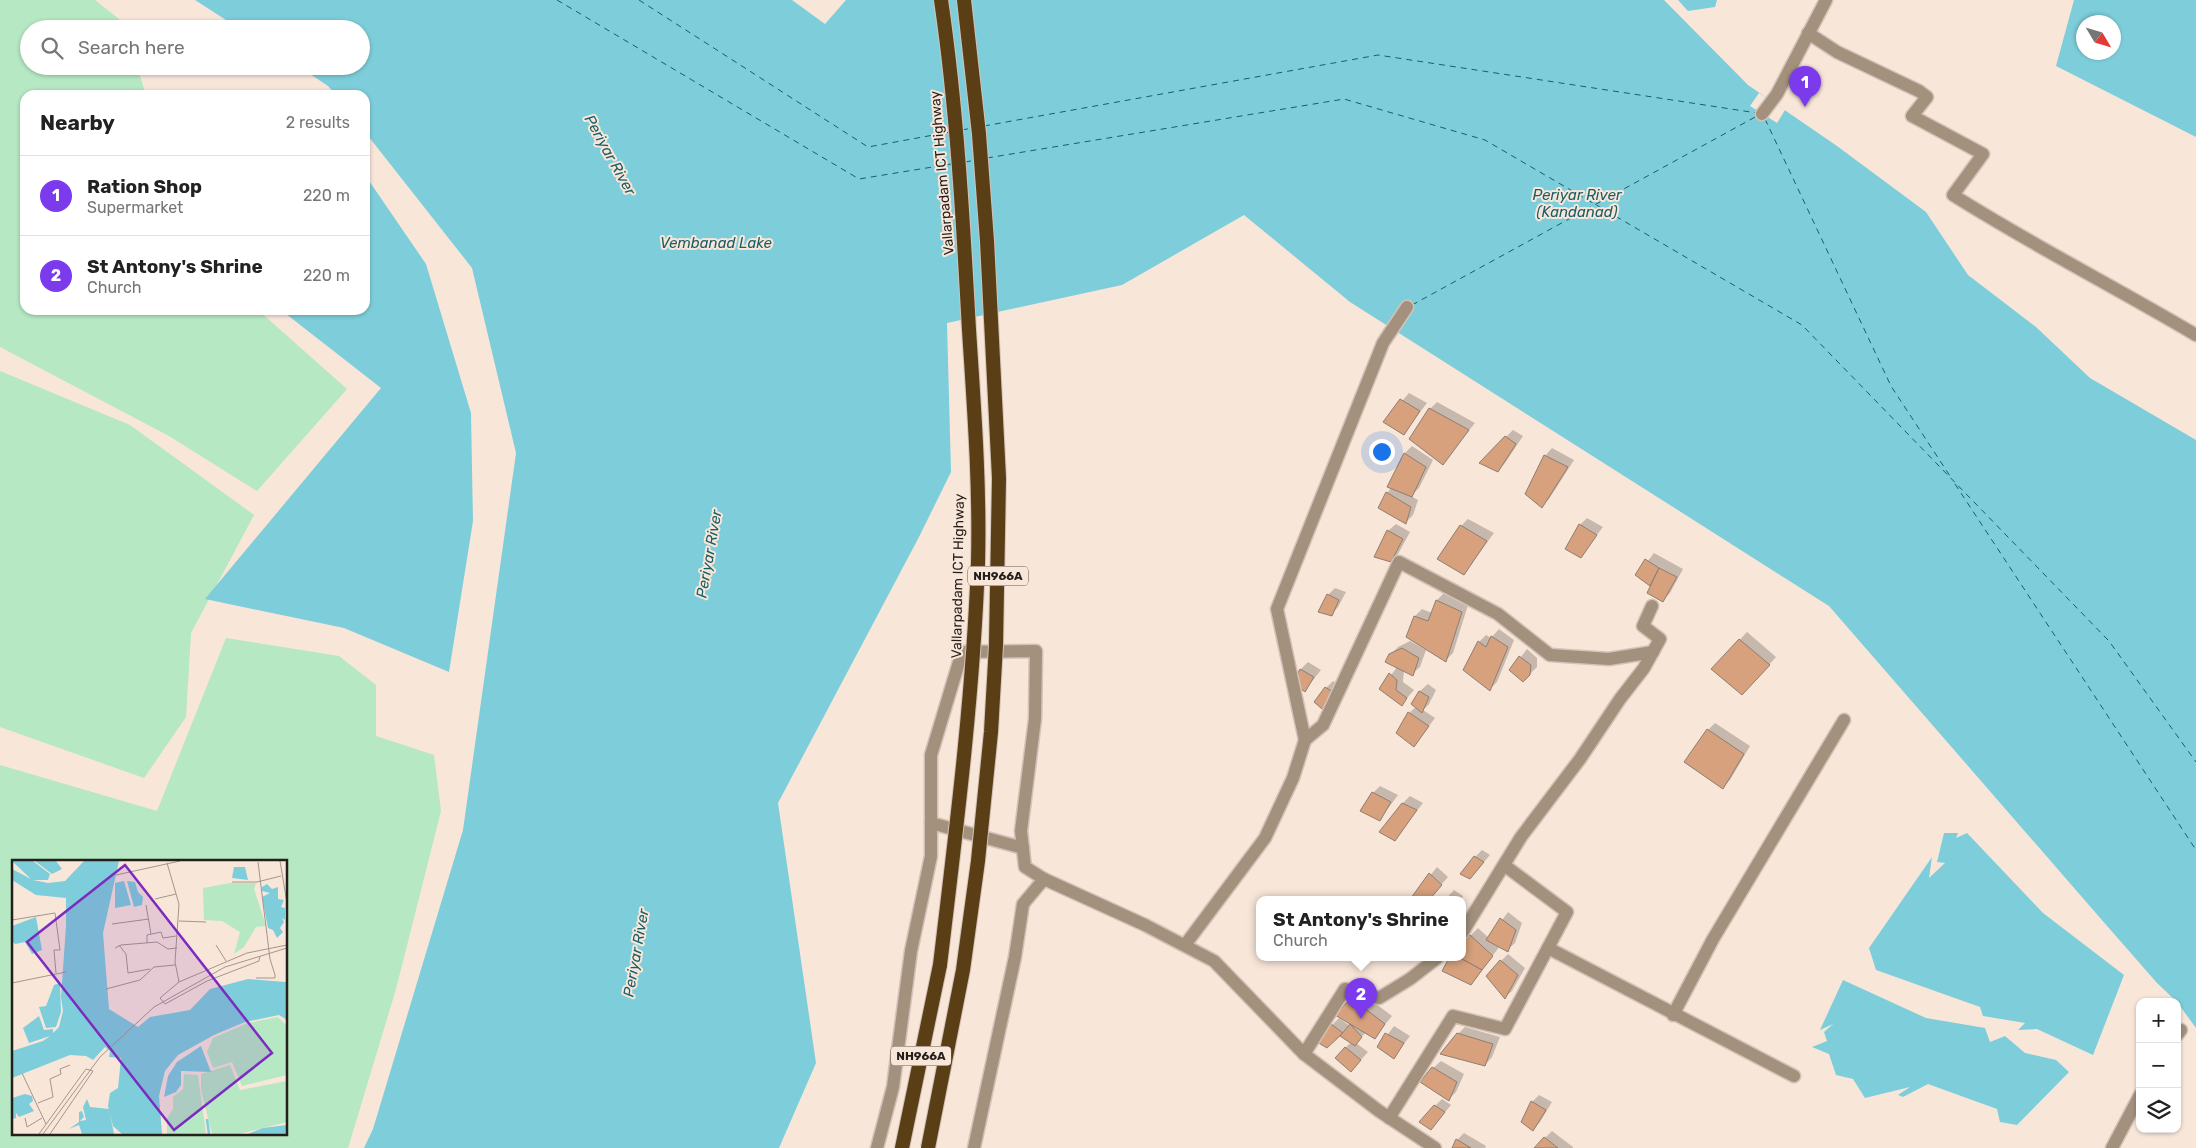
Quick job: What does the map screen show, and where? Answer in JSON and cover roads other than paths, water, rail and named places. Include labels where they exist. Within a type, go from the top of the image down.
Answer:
[{"type":"highway","name":"Vallarpadam ICT Highway","points":[[902,1148],[940,965],[970,712],[978,561],[975,434],[964,228],[948,53],[941,0]]},
{"type":"highway","name":"NH966A","points":[[928,1148],[963,970],[977,870],[991,732],[997,617],[999,478],[988,250],[979,134],[964,0]]},
{"type":"street","points":[[1762,114],[1777,94],[1826,0]]},
{"type":"street","points":[[1808,33],[1837,52],[1919,91],[1927,97],[1912,116],[1983,154],[1953,195],[2003,227],[2110,285],[2196,335]]},
{"type":"street","points":[[1186,945],[1265,838],[1293,778],[1305,740],[1277,609],[1383,342],[1406,307]]},
{"type":"street","points":[[1305,740],[1323,725],[1399,562],[1498,614],[1550,655],[1609,659],[1653,652]]},
{"type":"street","points":[[1466,927],[1521,837],[1580,759],[1653,652],[1660,639],[1643,626],[1652,606]]},
{"type":"street","points":[[877,1148],[893,1087],[911,951],[931,856],[931,755],[962,652],[1036,651],[1035,719],[1021,831],[1025,867],[1044,879],[1186,945],[1214,961],[1304,1054],[1389,1118],[1435,1148]]},
{"type":"street","points":[[1673,1015],[1713,939],[1844,720]]},
{"type":"street","points":[[931,823],[1023,848]]},
{"type":"street","points":[[1389,1118],[1453,1016],[1505,1029],[1567,912],[1504,865]]},
{"type":"street","points":[[974,1148],[1015,957],[1023,904],[1044,879]]},
{"type":"street","points":[[1548,948],[1673,1015],[1794,1076]]},
{"type":"street","points":[[1304,1054],[1345,989],[1379,998],[1410,980],[1433,961]]},
{"type":"street","points":[[2112,1148],[2136,1103]]},
{"type":"water","points":[[195,0],[792,0],[825,24],[846,0],[1664,0],[1748,85],[1837,146],[1926,212],[1968,275],[2036,327],[2090,378],[2196,440],[2196,1028],[2181,1007],[2181,998],[2173,998],[2157,983],[1829,606],[1350,302],[1244,215],[1122,285],[947,323],[951,472],[919,537],[778,803],[816,1063],[779,1148],[364,1148],[373,1129],[463,830],[516,453],[472,268],[370,138],[370,90],[332,90],[312,75],[370,75],[370,20],[226,20]]},
{"type":"water","points":[[1678,0],[1717,0],[1715,7],[1688,11]]},
{"type":"water","points":[[2074,0],[2196,0],[2196,137],[2056,66]]},
{"type":"water","points":[[370,182],[426,264],[471,413],[473,521],[449,672],[344,628],[205,599],[381,388],[287,315],[370,315]]},
{"type":"water","points":[[1944,833],[1958,833],[1956,838],[1967,833],[2043,913],[2124,975],[2093,1055],[2037,1029],[2018,1030],[2025,1023],[1983,1016],[1980,1007],[1876,970],[1869,948],[1932,857],[1929,878],[1945,863],[1937,862]]},
{"type":"water","points":[[1843,980],[1926,1018],[1985,1028],[1990,1042],[2005,1036],[2025,1053],[2056,1060],[2069,1072],[2017,1125],[2000,1122],[1997,1109],[1928,1084],[1903,1097],[1898,1095],[1910,1087],[1865,1098],[1853,1079],[1836,1075],[1829,1054],[1812,1047],[1827,1041],[1824,1032],[1833,1024],[1820,1030]]},
{"type":"place","name":"Ration Shop","points":[[1805,107]]},
{"type":"place","name":"St Antony's Shrine","points":[[1361,1019]]},
{"type":"water label","name":"Periyar River","points":[[610,155]]},
{"type":"water label","name":"Periyar River (Kandanad)","points":[[1577,204]]},
{"type":"water label","name":"Vembanad Lake","points":[[716,243]]},
{"type":"water label","name":"Periyar River","points":[[709,554]]},
{"type":"water label","name":"Periyar River","points":[[636,953]]}]
